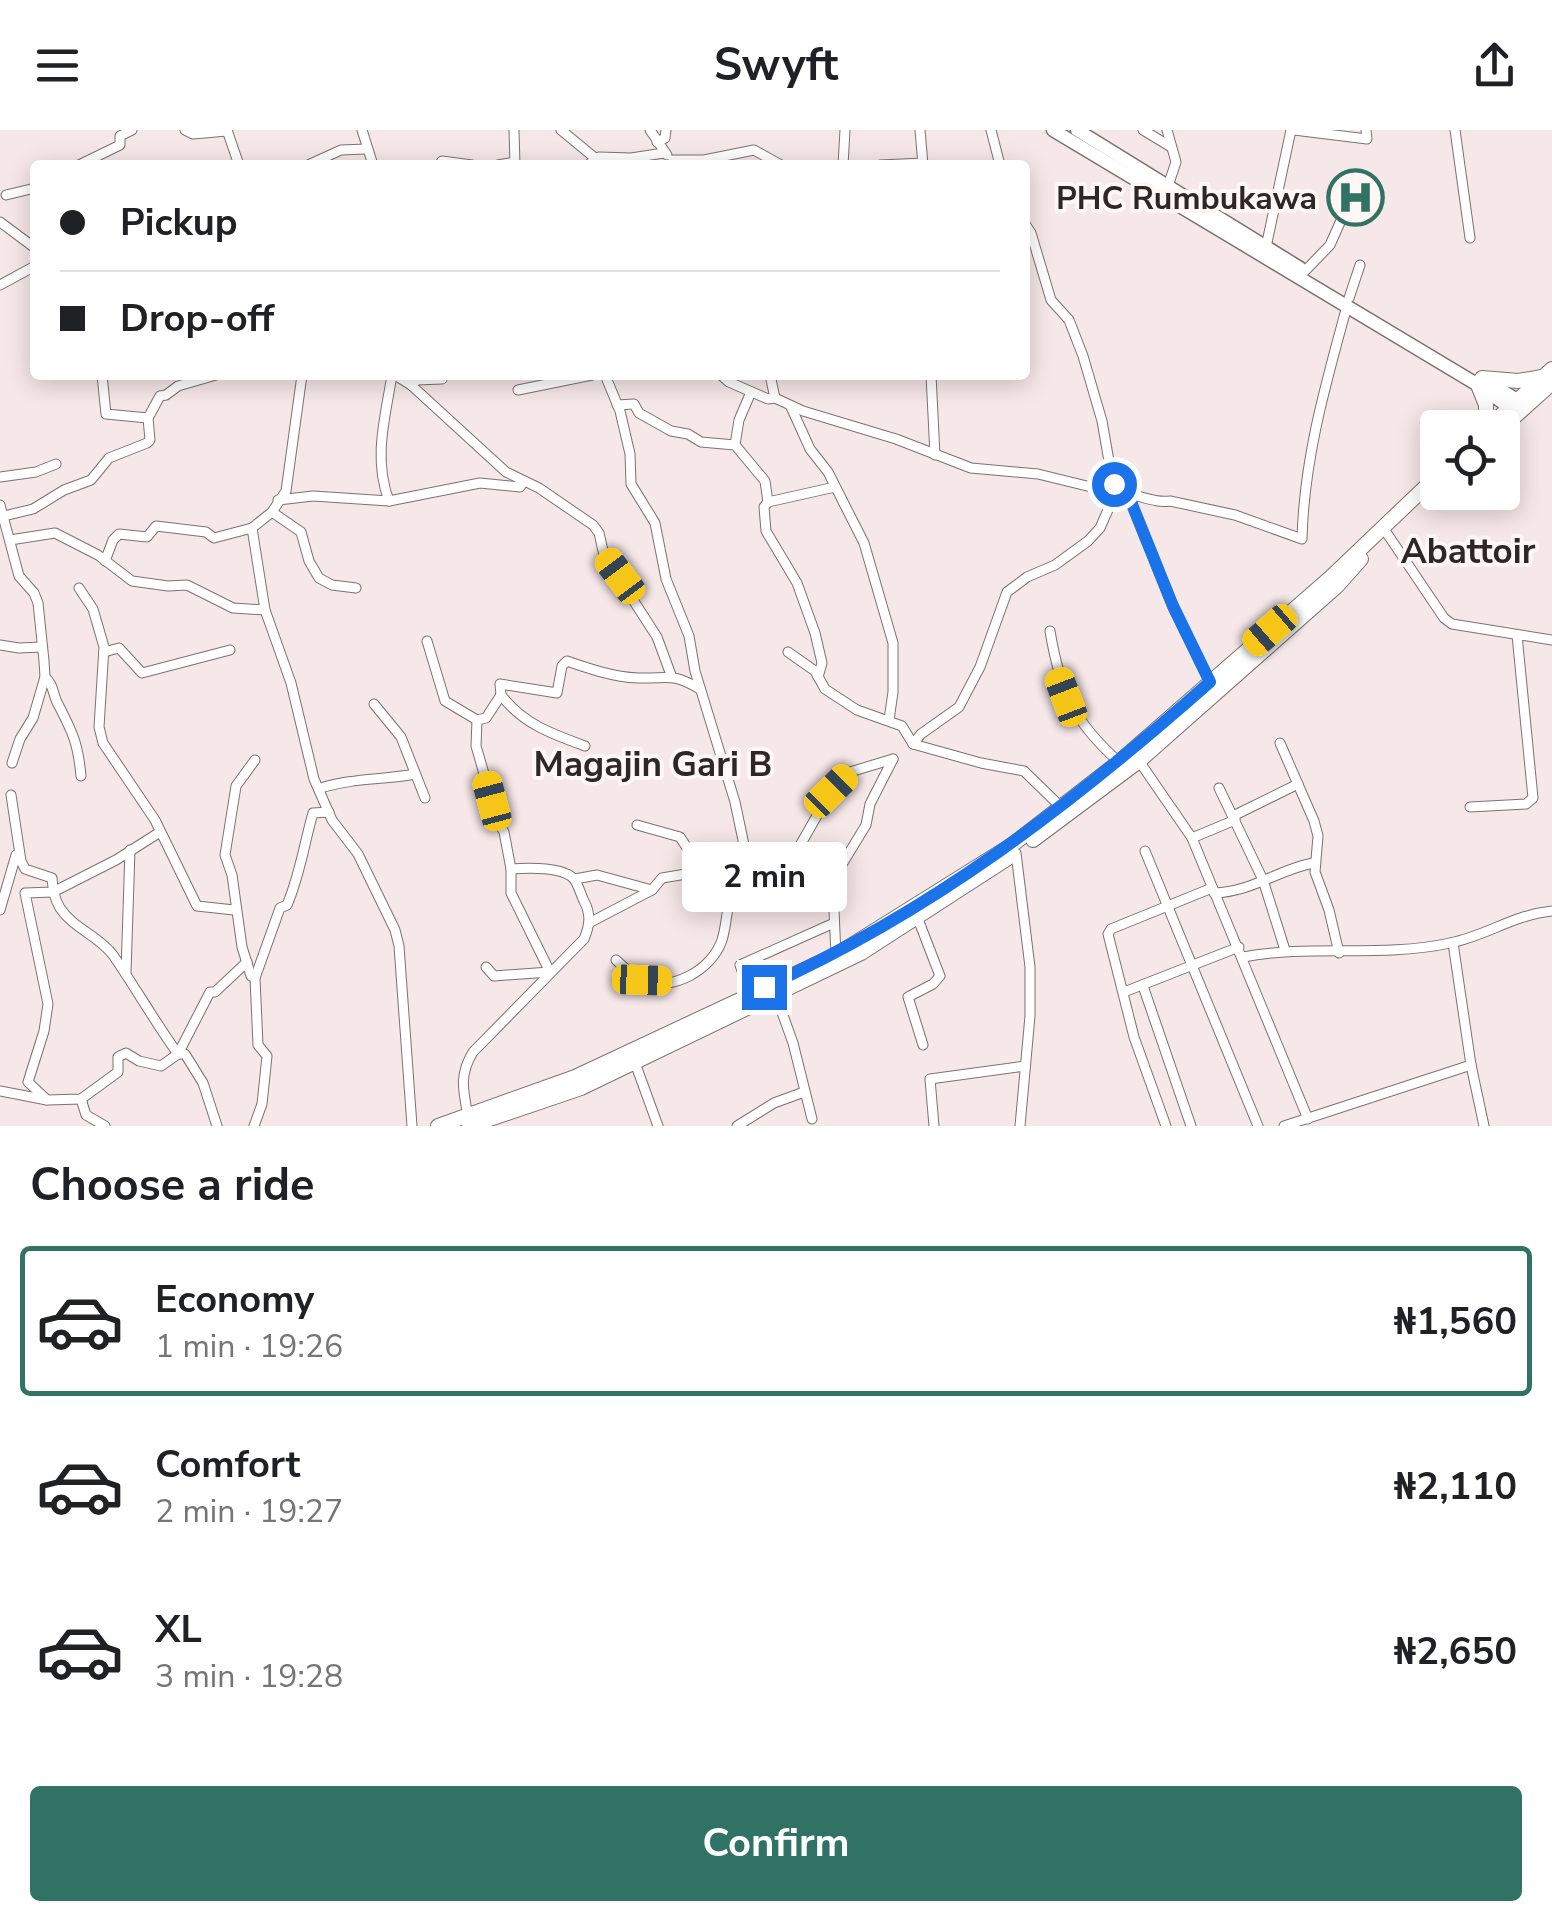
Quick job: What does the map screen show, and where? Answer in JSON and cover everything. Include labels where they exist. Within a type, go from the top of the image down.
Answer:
[{"type":"main road","points":[[1053,130],[1518,406]]},
{"type":"main road","points":[[1077,130],[1266,246],[1348,302]]},
{"type":"main road","points":[[1480,381],[1549,376]]},
{"type":"main road","points":[[1512,410],[1549,376]]},
{"type":"main road","points":[[1480,381],[1486,410]]},
{"type":"main road","points":[[1515,410],[1518,406]]},
{"type":"main road","points":[[438,1126],[477,1120],[516,1105],[836,955],[1012,845],[1119,762],[1330,578],[1420,491]]},
{"type":"main road","points":[[516,1105],[581,1088],[861,954],[918,919],[1139,762],[1337,586],[1386,532],[1420,502]]},
{"type":"street","points":[[90,160],[120,145],[120,136],[132,130]]},
{"type":"street","points":[[185,130],[193,134],[227,130],[237,160]]},
{"type":"street","points":[[362,130],[371,160]]},
{"type":"street","points":[[514,130],[515,160]]},
{"type":"street","points":[[561,130],[590,160]]},
{"type":"street","points":[[650,130],[671,159]]},
{"type":"street","points":[[657,142],[664,138],[666,130]]},
{"type":"street","points":[[842,160],[845,130]]},
{"type":"street","points":[[920,130],[922,160]]},
{"type":"street","points":[[992,130],[999,160]]},
{"type":"street","points":[[1143,130],[1171,147]]},
{"type":"street","points":[[1167,130],[1176,162],[1168,186]]},
{"type":"street","points":[[1266,246],[1292,130],[1367,139],[1366,130]]},
{"type":"street","points":[[1455,130],[1470,238]]},
{"type":"street","points":[[319,160],[341,150],[366,149]]},
{"type":"street","points":[[604,160],[704,160],[754,150],[773,160]]},
{"type":"street","points":[[6,195],[30,189]]},
{"type":"street","points":[[1306,272],[1330,245],[1346,209],[1368,205]]},
{"type":"street","points":[[0,222],[30,244]]},
{"type":"street","points":[[1030,232],[1051,300],[1070,320],[1087,370],[1102,422],[1110,482]]},
{"type":"street","points":[[730,380],[791,407],[896,439],[970,468],[1038,474],[1091,487],[1110,482],[1162,503],[1236,515],[1302,539],[1303,494],[1316,418],[1360,265]]},
{"type":"street","points":[[0,296],[0,285],[30,269]]},
{"type":"street","points":[[103,380],[106,414],[148,418]]},
{"type":"street","points":[[12,763],[20,738],[33,718],[45,677],[38,602],[19,576],[1,506],[33,509],[64,490],[91,480],[109,458],[147,443],[148,418],[160,396],[192,380]]},
{"type":"street","points":[[105,560],[119,534],[147,537],[156,526],[206,532],[214,538],[252,528],[272,512],[286,491],[301,380]]},
{"type":"street","points":[[389,501],[381,478],[378,449],[392,380]]},
{"type":"street","points":[[401,380],[506,472],[581,516],[599,533],[604,555],[658,637],[671,675]]},
{"type":"street","points":[[411,386],[417,380]]},
{"type":"street","points":[[518,390],[567,380]]},
{"type":"street","points":[[607,380],[618,404],[630,454],[632,484],[656,524],[666,579],[689,636],[700,689],[751,865]]},
{"type":"street","points":[[771,380],[775,398]]},
{"type":"street","points":[[931,380],[935,455]]},
{"type":"street","points":[[735,445],[751,392]]},
{"type":"street","points":[[618,404],[634,404],[639,412],[660,425],[701,442],[735,445],[766,481],[768,502]]},
{"type":"street","points":[[791,407],[810,449],[828,472],[864,542],[892,643],[889,720]]},
{"type":"street","points":[[0,477],[56,464]]},
{"type":"street","points":[[278,500],[313,496],[389,501],[480,483],[520,487],[524,481]]},
{"type":"street","points":[[818,676],[822,663],[797,583],[766,530],[764,507],[768,502],[835,487]]},
{"type":"street","points":[[1127,492],[1173,606],[1210,682]]},
{"type":"street","points":[[909,740],[959,707],[969,691],[1007,592],[1027,576],[1055,566],[1088,541],[1100,528],[1115,494],[1127,492]]},
{"type":"street","points":[[272,512],[300,532],[319,578],[332,585],[356,588]]},
{"type":"street","points":[[252,528],[265,610],[291,686],[314,779],[329,812],[358,854],[395,930],[412,1126]]},
{"type":"street","points":[[1386,532],[1444,618],[1460,627],[1552,640]]},
{"type":"street","points":[[0,547],[55,533],[105,560],[132,580],[187,585],[233,608],[265,610]]},
{"type":"street","points":[[79,588],[93,609],[104,652],[99,733],[103,744],[155,820],[198,906],[234,910]]},
{"type":"street","points":[[1050,631],[1057,674],[1072,710],[1094,740],[1119,762]]},
{"type":"street","points":[[1470,807],[1526,804],[1533,798],[1517,635]]},
{"type":"street","points":[[427,640],[445,701],[477,720],[486,718],[501,695]]},
{"type":"street","points":[[0,644],[19,648],[42,646]]},
{"type":"street","points":[[104,652],[119,648],[142,673],[230,650]]},
{"type":"street","points":[[788,652],[818,676],[824,689],[858,710],[902,726],[909,740],[981,764],[1024,771],[1061,807]]},
{"type":"street","points":[[585,746],[522,718],[501,695],[500,684],[557,693],[562,666],[567,661],[627,676],[671,675],[700,689]]},
{"type":"street","points":[[45,677],[52,683],[56,701],[76,736],[81,776]]},
{"type":"street","points":[[374,704],[401,737],[425,798]]},
{"type":"street","points":[[477,720],[476,746],[504,832],[511,869],[510,894],[550,972]]},
{"type":"street","points":[[1280,743],[1318,836],[1313,863],[1339,953]]},
{"type":"street","points":[[636,825],[680,837],[689,851],[732,870],[794,856],[840,781],[850,772],[892,759],[870,804],[866,825],[838,871],[833,888],[836,955]]},
{"type":"street","points":[[255,978],[234,910],[232,876],[225,855],[236,786],[256,760]]},
{"type":"street","points":[[1139,762],[1192,838],[1308,1119]]},
{"type":"street","points":[[321,788],[346,780],[375,782],[415,774]]},
{"type":"street","points":[[1192,838],[1235,820],[1298,784]]},
{"type":"street","points":[[1220,788],[1264,880],[1285,950]]},
{"type":"street","points":[[11,795],[20,862],[26,869],[52,878],[60,909],[112,954],[178,1054]]},
{"type":"street","points":[[254,1126],[262,1104],[267,1056],[258,1044],[255,978],[280,908],[287,905],[302,870],[313,813],[329,812]]},
{"type":"street","points":[[47,1100],[28,1082],[44,1032],[48,1004],[26,892],[53,892],[160,832]]},
{"type":"street","points":[[0,910],[15,864],[17,838]]},
{"type":"street","points":[[126,972],[130,850]]},
{"type":"street","points":[[1145,850],[1258,1126]]},
{"type":"street","points":[[1016,853],[1030,967],[1030,1016],[1020,1126]]},
{"type":"street","points":[[1166,1126],[1134,1037],[1110,945],[1111,929],[1214,891],[1236,891],[1260,884],[1288,868],[1313,863]]},
{"type":"street","points":[[616,960],[642,980],[673,982],[700,972],[722,942],[725,916],[737,881],[751,865]]},
{"type":"street","points":[[477,1120],[462,1087],[462,1070],[584,939],[589,922],[589,910],[575,880],[565,874],[536,869],[511,869]]},
{"type":"street","points":[[589,922],[652,890],[662,878],[710,870]]},
{"type":"street","points":[[575,880],[597,875],[652,890]]},
{"type":"street","points":[[1124,992],[1191,965],[1242,952],[1339,953],[1453,943],[1518,916],[1552,912]]},
{"type":"street","points":[[918,919],[940,976],[908,997],[923,1045]]},
{"type":"street","points":[[750,994],[740,965],[834,923]]},
{"type":"street","points":[[1453,943],[1484,1126]]},
{"type":"street","points":[[0,1091],[47,1100],[82,1099],[118,1072],[118,1057],[126,1054],[140,1062],[161,1066],[178,1054],[210,992],[216,992],[247,962]]},
{"type":"street","points":[[486,967],[494,976],[550,972]]},
{"type":"street","points":[[1143,986],[1191,1126]]},
{"type":"street","points":[[775,994],[793,1043],[812,1119]]},
{"type":"street","points":[[178,1054],[185,1054],[203,1083],[217,1126]]},
{"type":"street","points":[[634,1060],[658,1126]]},
{"type":"street","points":[[1284,1126],[1471,1065]]},
{"type":"street","points":[[934,1126],[930,1079],[1024,1066]]},
{"type":"street","points":[[737,1126],[774,1103],[804,1092]]},
{"type":"street","points":[[82,1099],[86,1115],[104,1126]]},
{"type":"place","name":"PHC Rumbukawa","points":[[1356,198]]},
{"type":"district","name":"Abattoir","points":[[1468,551]]},
{"type":"district","name":"Magajin Gari B","points":[[653,764]]},
{"type":"route","points":[[764,987],[836,955],[1012,845],[1107,772],[1210,682],[1173,606],[1127,492],[1114,484]]}]
